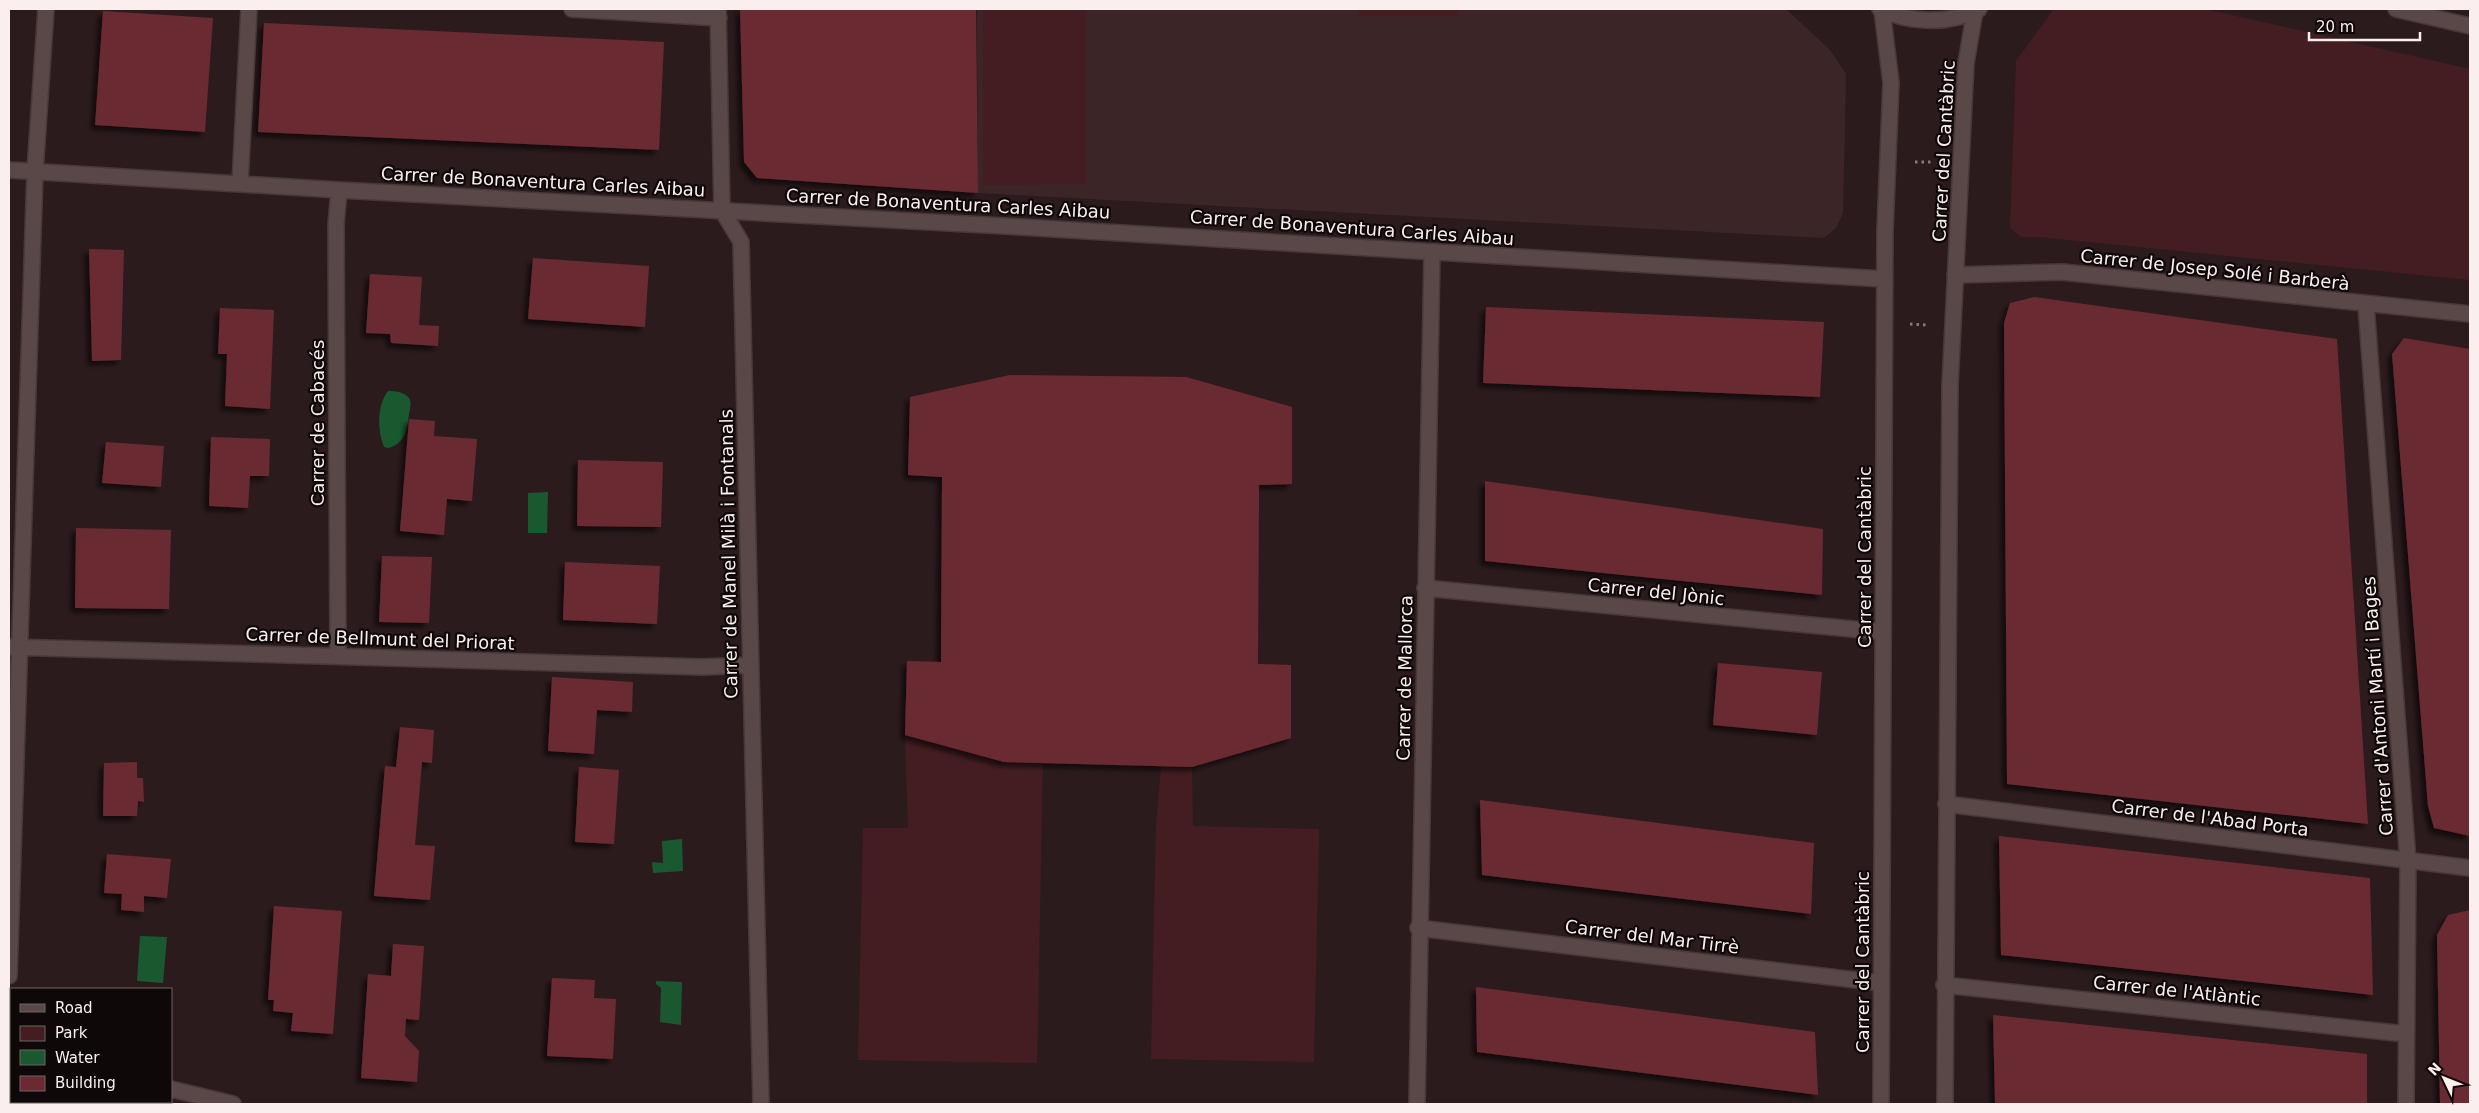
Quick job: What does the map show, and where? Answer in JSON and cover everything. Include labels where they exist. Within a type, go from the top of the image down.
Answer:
[{"type":"street","points":[[9,976],[14,647],[35,171],[46,9]]},
{"type":"street","points":[[240,183],[249,9]]},
{"type":"street","points":[[572,9],[718,13]]},
{"type":"street","points":[[1881,9],[1921,20],[1938,20],[1977,10]]},
{"type":"street","name":"Carrer del Cantàbric","points":[[1881,9],[1891,83],[1884,279],[1882,1104]]},
{"type":"street","points":[[2396,9],[2470,26]]},
{"type":"street","name":"Carrer del Cantàbric","points":[[1945,1104],[1944,985],[1950,384],[1966,63],[1977,10]]},
{"type":"street","name":"Carrer de Manel Milà i Fontanals","points":[[718,13],[722,210],[740,242],[761,1104]]},
{"type":"street","name":"Carrer de Bonaventura Carles Aibau","points":[[9,170],[1884,279]]},
{"type":"street","name":"Carrer de Cabacés","points":[[338,656],[336,225],[339,190]]},
{"type":"street","name":"Carrer de Mallorca","points":[[1417,1104],[1418,928],[1432,252]]},
{"type":"street","name":"Carrer de Josep Solé i Barberà","points":[[1956,275],[2062,272],[2366,305],[2470,314]]},
{"type":"street","name":"Carrer d'Antoni Martí i Bages","points":[[2366,305],[2408,862],[2406,1104]]},
{"type":"street","name":"Carrer del Jònic","points":[[1425,588],[1883,632]]},
{"type":"street","name":"Carrer de Bellmunt del Priorat","points":[[14,647],[703,667],[750,665]]},
{"type":"street","name":"Carrer de l'Abad Porta","points":[[1946,804],[2408,862],[2470,868]]},
{"type":"street","name":"Carrer del Mar Tirrè","points":[[1418,928],[1881,983]]},
{"type":"street","name":"Carrer de l'Atlàntic","points":[[1944,985],[2406,1034]]},
{"type":"street","points":[[172,1089],[233,1104]]},
{"type":"path","points":[[1887,163],[1962,161]]},
{"type":"path","points":[[1884,323],[1953,326]]},
{"type":"shaded area","points":[[977,9],[1786,9],[1830,50],[1846,74],[1843,213],[1836,228],[1824,238],[978,193]]},
{"type":"shaded area","points":[[10,1081],[10,1103],[100,1104],[9,1104]]},
{"type":"green space","points":[[983,9],[1086,9],[1086,184],[983,185]]},
{"type":"green space","points":[[1358,9],[1458,9],[1458,16],[1358,16]]},
{"type":"green space","points":[[2054,9],[2205,9],[2470,69],[2470,280],[2038,237],[2021,237],[2010,228],[2016,61]]},
{"type":"green space","points":[[1010,375],[1186,377],[1292,407],[1292,484],[1259,486],[1258,664],[1291,665],[1291,738],[1192,767],[1193,826],[1319,829],[1314,1062],[1151,1059],[1156,826],[1161,766],[1043,763],[1037,1063],[858,1060],[863,828],[908,828],[905,735],[907,661],[941,662],[942,477],[908,475],[910,397]]},
{"type":"water","points":[[388,391],[405,394],[411,404],[405,434],[399,442],[389,448],[384,447],[379,426],[380,410]]},
{"type":"water","points":[[548,492],[547,533],[528,533],[528,493]]},
{"type":"water","points":[[682,839],[683,871],[653,873],[652,862],[663,863],[662,841]]},
{"type":"water","points":[[140,936],[167,937],[163,983],[137,981]]},
{"type":"water","points":[[656,981],[682,982],[681,1025],[660,1022],[661,988],[656,984]]},
{"type":"building","points":[[740,9],[976,9],[978,193],[757,178],[744,162]]},
{"type":"building","points":[[103,11],[213,18],[205,132],[95,125]]},
{"type":"building","points":[[264,23],[664,42],[659,150],[258,132]]},
{"type":"building","points":[[89,249],[124,250],[121,360],[92,361]]},
{"type":"building","points":[[533,258],[649,266],[645,327],[528,319]]},
{"type":"building","points":[[370,274],[422,277],[419,325],[439,326],[438,346],[391,343],[390,334],[366,333]]},
{"type":"building","points":[[2034,297],[2337,339],[2368,824],[2007,784],[2004,323],[2010,303]]},
{"type":"building","points":[[1486,307],[1824,322],[1820,397],[1483,383]]},
{"type":"building","points":[[220,308],[274,310],[270,409],[225,406],[227,354],[218,354]]},
{"type":"building","points":[[2404,338],[2470,349],[2470,836],[2434,828],[2428,806],[2392,354]]},
{"type":"building","points":[[1010,375],[1186,377],[1292,407],[1292,484],[1259,485],[1258,664],[1291,665],[1291,738],[1192,767],[1004,762],[905,735],[907,661],[941,662],[942,477],[908,475],[910,397]]},
{"type":"building","points":[[409,419],[435,421],[434,436],[477,439],[472,501],[447,499],[444,535],[400,531]]},
{"type":"building","points":[[211,437],[270,439],[269,476],[250,476],[248,508],[209,506]]},
{"type":"building","points":[[106,442],[164,446],[161,487],[102,483]]},
{"type":"building","points":[[578,460],[663,462],[661,527],[577,526]]},
{"type":"building","points":[[1485,481],[1823,529],[1822,595],[1485,561]]},
{"type":"building","points":[[76,528],[171,530],[169,609],[75,608]]},
{"type":"building","points":[[382,556],[432,557],[429,623],[379,622]]},
{"type":"building","points":[[565,562],[660,566],[657,624],[563,620]]},
{"type":"building","points":[[1718,663],[1822,672],[1817,735],[1713,725]]},
{"type":"building","points":[[552,677],[633,682],[632,712],[597,710],[594,754],[548,751]]},
{"type":"building","points":[[400,727],[434,730],[432,763],[422,762],[415,845],[435,846],[430,900],[374,896],[385,766],[396,767]]},
{"type":"building","points":[[137,762],[137,778],[143,778],[144,802],[138,801],[137,816],[103,816],[104,763]]},
{"type":"building","points":[[579,767],[619,770],[614,844],[575,842]]},
{"type":"building","points":[[1480,800],[1814,843],[1811,914],[1482,875]]},
{"type":"building","points":[[1999,836],[2370,878],[2373,995],[2001,955]]},
{"type":"building","points":[[107,854],[171,859],[167,898],[144,896],[144,912],[121,910],[122,894],[104,893]]},
{"type":"building","points":[[274,906],[342,911],[333,1034],[291,1031],[293,1013],[273,1011],[274,1000],[268,1000]]},
{"type":"building","points":[[2470,910],[2470,1104],[2440,1104],[2437,935],[2448,915]]},
{"type":"building","points":[[393,944],[424,946],[419,1020],[406,1019],[405,1036],[419,1051],[417,1082],[361,1078],[368,974],[391,976]]},
{"type":"building","points":[[552,978],[595,980],[594,998],[616,999],[613,1059],[547,1056]]},
{"type":"building","points":[[1476,987],[1815,1032],[1818,1095],[1477,1052]]},
{"type":"building","points":[[1993,1015],[2367,1054],[2367,1104],[1995,1104]]}]
